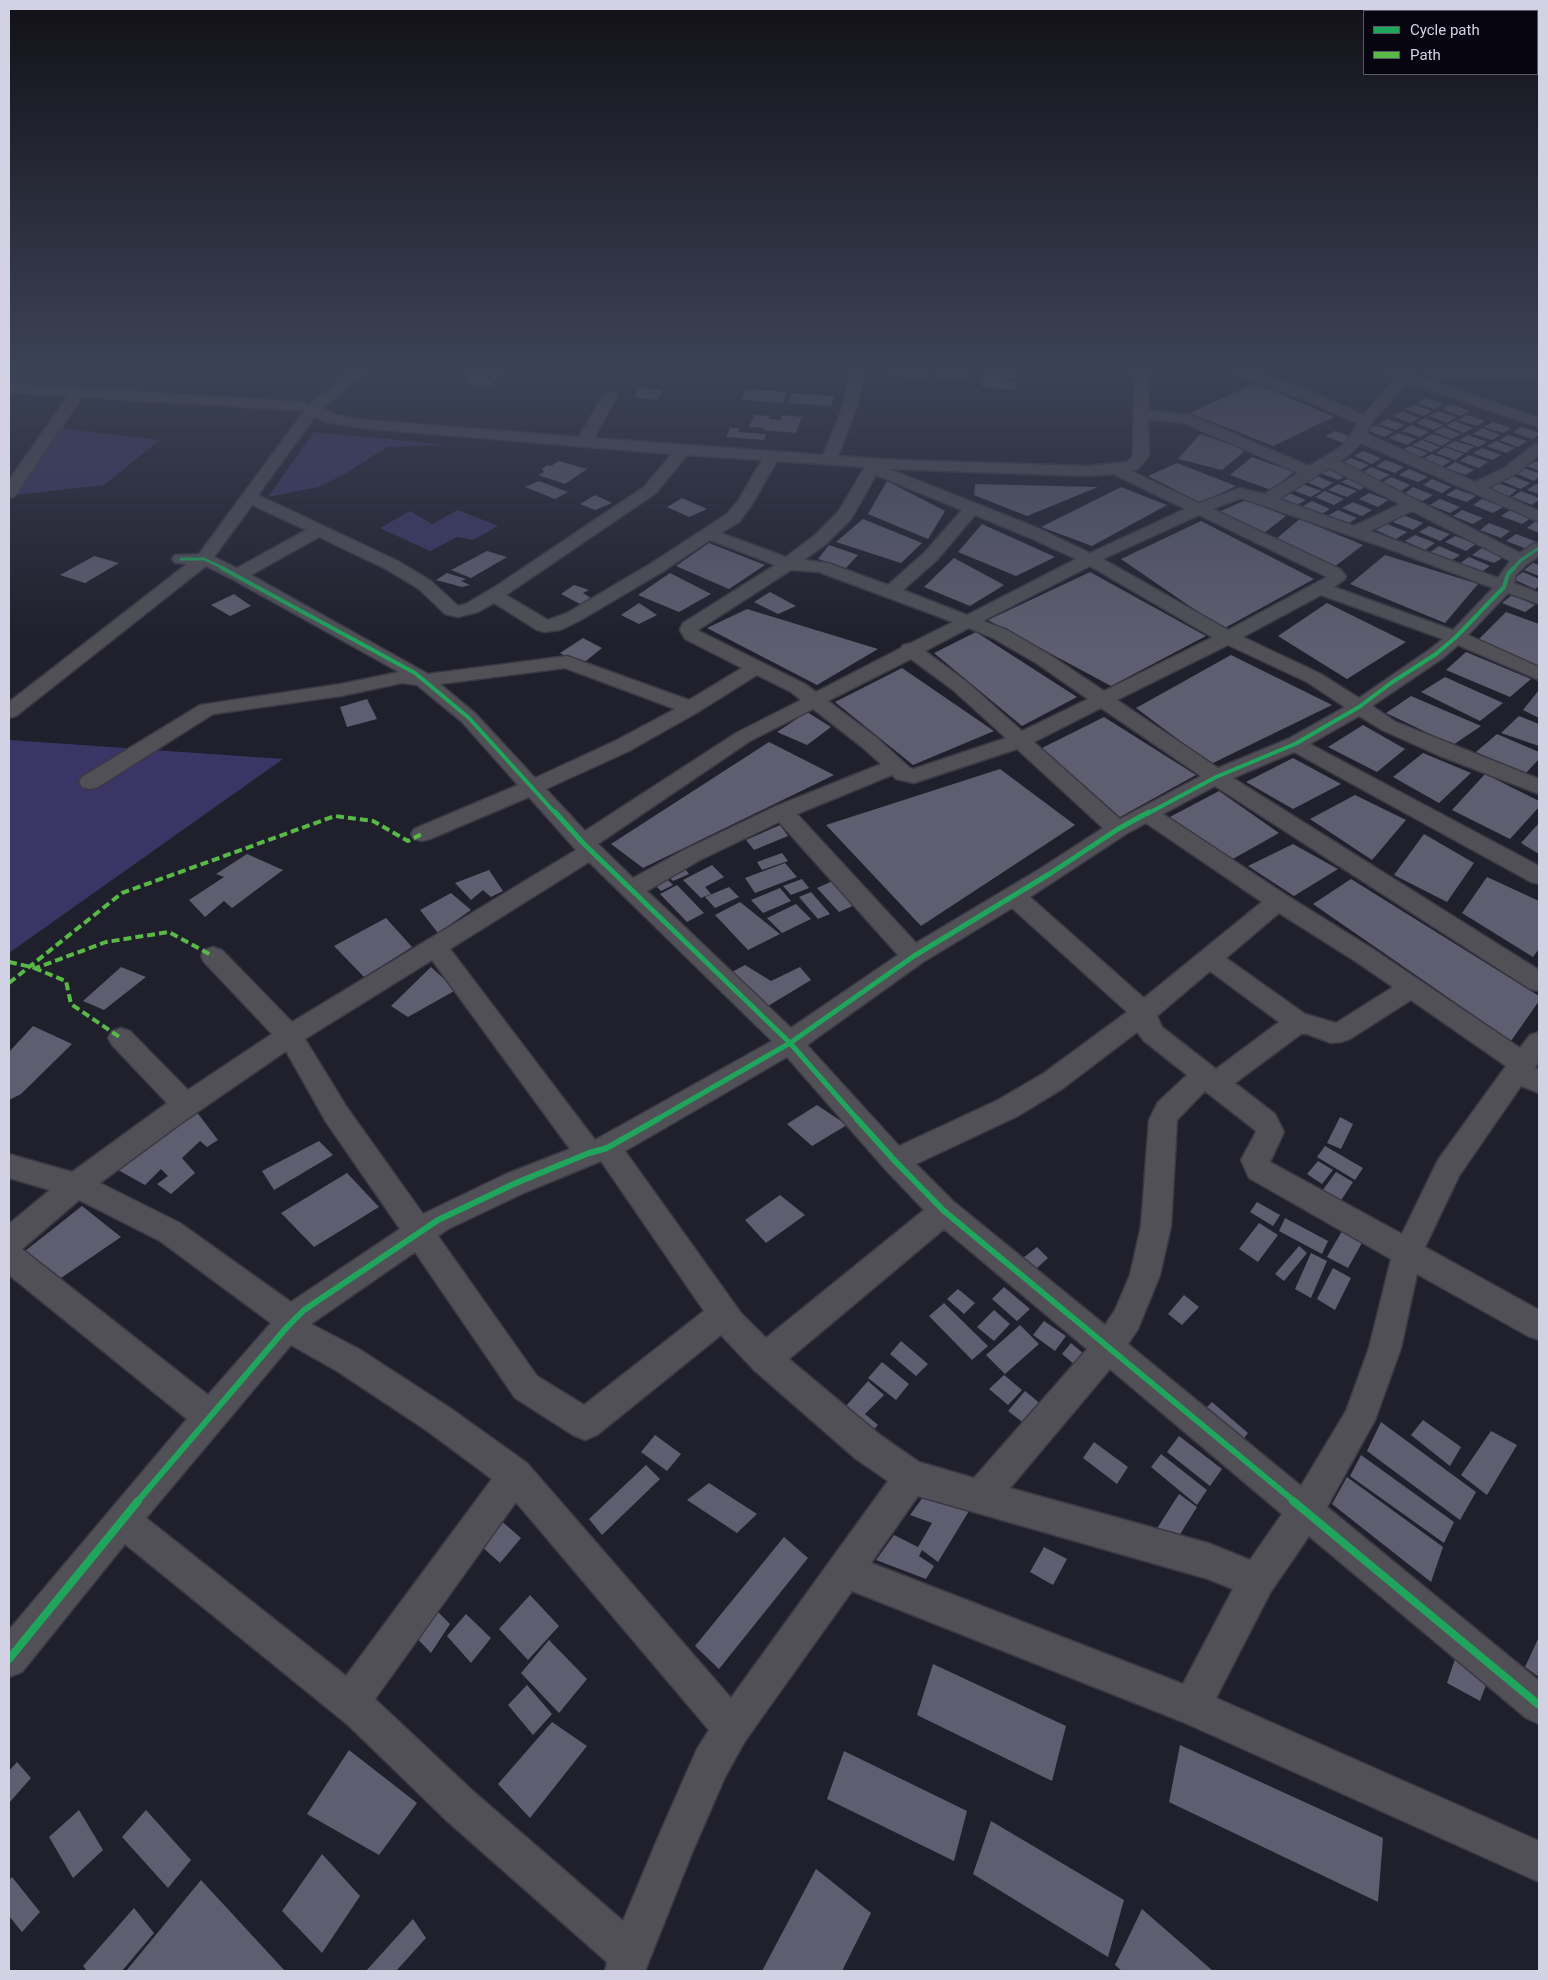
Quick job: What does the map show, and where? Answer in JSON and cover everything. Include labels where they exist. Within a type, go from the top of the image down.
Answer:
[{"type":"street","points":[[9,493],[27,464]]},
{"type":"street","points":[[229,498],[257,464]]},
{"type":"street","points":[[9,712],[163,593],[193,554],[249,497],[270,464]]},
{"type":"street","points":[[249,497],[392,565],[425,585],[451,610],[458,612],[472,608],[494,595],[650,490],[671,464]]},
{"type":"street","points":[[494,595],[544,626],[553,626],[573,617],[733,518],[746,503],[768,464]]},
{"type":"street","points":[[869,464],[1068,470],[1115,470],[1133,464]]},
{"type":"street","points":[[1292,464],[1309,472]]},
{"type":"street","points":[[1266,500],[1321,464]]},
{"type":"street","points":[[1336,464],[1521,560]]},
{"type":"street","points":[[1431,464],[1475,488],[1539,517]]},
{"type":"street","points":[[1475,488],[1510,471],[1518,464]]},
{"type":"street","points":[[874,465],[1090,559],[1229,637],[1314,678],[1389,726],[1539,787]]},
{"type":"street","points":[[874,465],[845,515],[820,540],[788,564],[690,627],[689,630],[692,635],[798,688],[868,742],[903,774],[914,776],[1019,740],[1102,701],[1229,637],[1336,579],[1337,576],[1115,470]]},
{"type":"street","points":[[9,1242],[76,1185],[186,1105],[290,1036],[435,947],[587,847],[743,737],[1090,559],[1198,509],[1240,493],[1266,500],[1426,556],[1539,599]]},
{"type":"street","points":[[1354,532],[1413,504]]},
{"type":"street","points":[[891,592],[931,556],[972,508]]},
{"type":"street","points":[[238,575],[319,530]]},
{"type":"street","points":[[709,534],[788,564],[822,567],[1000,634],[1043,659],[1216,778],[1539,982]]},
{"type":"street","points":[[9,1659],[209,1416],[304,1310],[438,1220],[507,1187],[598,1150],[790,1043],[914,956],[1051,874],[1118,829],[1216,778],[1295,744],[1359,707],[1391,683],[1436,654],[1456,637],[1504,587],[1508,574],[1521,560],[1539,548]]},
{"type":"street","points":[[193,554],[238,575],[415,673],[469,718],[587,847],[790,1043],[895,1162],[944,1211],[1539,1705]]},
{"type":"street","points":[[9,697],[193,554]]},
{"type":"street","points":[[1320,588],[1456,637],[1539,674]]},
{"type":"street","points":[[910,650],[960,686],[1118,829]]},
{"type":"street","points":[[90,782],[207,709],[341,690],[402,677],[424,680],[567,662],[691,708]]},
{"type":"street","points":[[422,834],[533,787],[622,746],[691,708],[757,668]]},
{"type":"street","points":[[1295,744],[1539,876]]},
{"type":"street","points":[[631,889],[692,855],[782,812],[896,766]]},
{"type":"street","points":[[782,812],[914,956]]},
{"type":"street","points":[[1146,814],[1530,1065],[1479,1122],[1448,1168],[1407,1254],[1385,1348],[1359,1420],[1305,1511],[1257,1580],[1192,1706]]},
{"type":"street","points":[[1014,896],[1144,1013],[1147,1026],[1153,1034],[1269,1128],[1270,1132],[1255,1160],[1259,1170],[1539,1326]]},
{"type":"street","points":[[895,1162],[1008,1108],[1053,1081],[1144,1013],[1211,959],[1278,901]]},
{"type":"street","points":[[435,947],[598,1150],[723,1314],[765,1359],[868,1447],[911,1477],[1208,1561],[1257,1580]]},
{"type":"street","points":[[213,956],[290,1036],[336,1114],[526,1387],[585,1424],[723,1314]]},
{"type":"street","points":[[1211,959],[1300,1024]]},
{"type":"street","points":[[981,1496],[1108,1348],[1127,1319],[1145,1275],[1156,1226],[1163,1120],[1168,1110],[1210,1080],[1292,1027],[1300,1024],[1309,1024],[1331,1033],[1341,1032],[1349,1029],[1412,987]]},
{"type":"street","points":[[121,1038],[186,1105]]},
{"type":"street","points":[[9,1166],[76,1185],[170,1232],[290,1324],[438,1419],[515,1475],[732,1728]]},
{"type":"street","points":[[765,1359],[944,1211]]},
{"type":"street","points":[[9,1257],[209,1416]]},
{"type":"street","points":[[350,1702],[515,1475]]},
{"type":"street","points":[[122,1520],[350,1702],[627,1963],[674,1847],[711,1763],[732,1728],[911,1477]]},
{"type":"street","points":[[845,1571],[1192,1706],[1539,1862]]},
{"type":"shaded area","points":[[35,464],[130,464],[104,485],[15,495]]},
{"type":"shaded area","points":[[291,464],[360,464],[319,487],[268,497]]},
{"type":"shaded area","points":[[458,510],[498,526],[473,540],[457,537],[430,551],[380,528],[410,511],[432,524]]},
{"type":"shaded area","points":[[10,740],[283,759],[9,953]]},
{"type":"building","points":[[571,464],[587,469],[565,484],[538,475],[544,472],[542,469],[547,465]]},
{"type":"building","points":[[1174,464],[1181,464],[1236,486],[1201,503],[1148,476]]},
{"type":"building","points":[[1200,464],[1229,464],[1222,470]]},
{"type":"building","points":[[1243,464],[1273,464],[1294,472],[1271,490],[1230,475]]},
{"type":"building","points":[[1345,464],[1369,465],[1360,470]]},
{"type":"building","points":[[1397,464],[1404,467],[1395,473],[1376,466]]},
{"type":"building","points":[[1451,464],[1461,464],[1474,470],[1465,475],[1446,468]]},
{"type":"building","points":[[1469,464],[1484,464],[1479,468]]},
{"type":"building","points":[[1539,464],[1539,471],[1527,466]]},
{"type":"building","points":[[1330,467],[1349,474],[1339,480],[1320,473]]},
{"type":"building","points":[[1371,467],[1390,475],[1380,480],[1362,473]]},
{"type":"building","points":[[1523,468],[1539,473],[1539,477],[1534,481],[1515,473]]},
{"type":"building","points":[[1409,469],[1428,477],[1418,482],[1399,475]]},
{"type":"building","points":[[1315,475],[1333,483],[1323,489],[1305,481]]},
{"type":"building","points":[[1510,475],[1530,483],[1521,489],[1501,481]]},
{"type":"building","points":[[1351,477],[1370,484],[1360,490],[1341,482]]},
{"type":"building","points":[[1391,477],[1410,485],[1401,491],[1381,483]]},
{"type":"building","points":[[1432,479],[1451,487],[1442,493],[1423,485]]},
{"type":"building","points":[[539,481],[568,492],[555,499],[525,487]]},
{"type":"building","points":[[887,481],[945,511],[928,539],[868,514]]},
{"type":"building","points":[[1498,483],[1517,490],[1509,496],[1488,489]]},
{"type":"building","points":[[975,484],[1098,487],[1027,516],[974,495]]},
{"type":"building","points":[[1303,484],[1321,491],[1311,497],[1292,490]]},
{"type":"building","points":[[1338,484],[1357,491],[1347,497],[1328,490]]},
{"type":"building","points":[[1536,484],[1539,485],[1539,494],[1527,490]]},
{"type":"building","points":[[1121,487],[1167,505],[1092,546],[1041,527]]},
{"type":"building","points":[[1413,487],[1433,495],[1423,501],[1404,494]]},
{"type":"building","points":[[1456,489],[1476,496],[1467,502],[1446,495]]},
{"type":"building","points":[[1325,491],[1344,499],[1334,505],[1315,497]]},
{"type":"building","points":[[1521,491],[1539,498],[1539,500],[1532,505],[1512,497]]},
{"type":"building","points":[[1287,492],[1306,500],[1295,506],[1277,498]]},
{"type":"building","points":[[1369,493],[1388,500],[1378,507],[1359,499]]},
{"type":"building","points":[[595,495],[612,503],[595,510],[580,504]]},
{"type":"building","points":[[682,498],[707,509],[689,517],[667,507]]},
{"type":"building","points":[[1440,499],[1460,507],[1450,513],[1430,505]]},
{"type":"building","points":[[1482,499],[1503,507],[1493,513],[1473,505]]},
{"type":"building","points":[[1246,500],[1286,516],[1264,533],[1218,512]]},
{"type":"building","points":[[1312,501],[1330,509],[1320,515],[1301,507]]},
{"type":"building","points":[[1353,502],[1372,510],[1362,516],[1342,508]]},
{"type":"building","points":[[1338,510],[1357,518],[1346,525],[1327,516]]},
{"type":"building","points":[[1462,510],[1483,518],[1473,524],[1453,516]]},
{"type":"building","points":[[1510,510],[1531,518],[1522,524],[1501,516]]},
{"type":"building","points":[[1403,515],[1423,523],[1413,530],[1393,522]]},
{"type":"building","points":[[863,519],[922,543],[901,563],[836,542]]},
{"type":"building","points":[[1300,519],[1363,545],[1334,567],[1276,539]]},
{"type":"building","points":[[1201,521],[1314,579],[1223,629],[1121,559]]},
{"type":"building","points":[[1536,521],[1539,523],[1539,533],[1527,528]]},
{"type":"building","points":[[1489,523],[1510,531],[1501,538],[1480,530]]},
{"type":"building","points":[[982,524],[1055,557],[1016,576],[958,552]]},
{"type":"building","points":[[1387,524],[1407,532],[1396,539],[1376,530]]},
{"type":"building","points":[[1429,526],[1450,534],[1440,541],[1419,532]]},
{"type":"building","points":[[1516,534],[1537,542],[1527,549],[1506,541]]},
{"type":"building","points":[[1415,535],[1435,543],[1425,550],[1405,541]]},
{"type":"building","points":[[1455,536],[1476,544],[1466,551],[1445,542]]},
{"type":"building","points":[[709,543],[765,565],[729,589],[676,566]]},
{"type":"building","points":[[829,545],[858,555],[846,568],[818,559]]},
{"type":"building","points":[[1439,546],[1460,555],[1449,562],[1429,553]]},
{"type":"building","points":[[1482,548],[1504,557],[1494,563],[1472,555]]},
{"type":"building","points":[[487,551],[507,557],[471,578],[451,570]]},
{"type":"building","points":[[1385,555],[1478,584],[1445,623],[1350,584]]},
{"type":"building","points":[[94,556],[119,563],[85,583],[60,575]]},
{"type":"building","points":[[1469,557],[1490,566],[1480,573],[1459,564]]},
{"type":"building","points":[[954,558],[1004,585],[970,606],[924,587]]},
{"type":"building","points":[[1533,563],[1539,565],[1539,576],[1524,570]]},
{"type":"building","points":[[1090,572],[1206,636],[1111,686],[988,620]]},
{"type":"building","points":[[1523,572],[1539,579],[1539,586],[1535,589],[1513,579]]},
{"type":"building","points":[[447,573],[466,579],[461,581],[470,585],[462,587],[436,580]]},
{"type":"building","points":[[670,573],[711,594],[679,612],[638,595]]},
{"type":"building","points":[[574,585],[589,590],[583,593],[594,600],[584,606],[561,594]]},
{"type":"building","points":[[770,592],[796,606],[778,614],[754,602]]},
{"type":"building","points":[[234,594],[251,606],[230,616],[211,605]]},
{"type":"building","points":[[1512,595],[1535,605],[1525,612],[1502,603]]},
{"type":"building","points":[[639,603],[657,615],[639,624],[621,615]]},
{"type":"building","points":[[1327,603],[1406,642],[1347,679],[1278,636]]},
{"type":"building","points":[[747,609],[878,649],[817,685],[707,628]]},
{"type":"building","points":[[1506,612],[1539,624],[1539,667],[1477,641]]},
{"type":"building","points":[[976,632],[1077,697],[1022,726],[934,653]]},
{"type":"building","points":[[583,638],[602,648],[581,665],[560,653]]},
{"type":"building","points":[[1466,652],[1531,679],[1510,697],[1446,670]]},
{"type":"building","points":[[1231,655],[1332,705],[1211,764],[1136,708]]},
{"type":"building","points":[[902,668],[994,731],[913,765],[835,702]]},
{"type":"building","points":[[1445,677],[1503,703],[1480,721],[1421,692]]},
{"type":"building","points":[[1539,690],[1539,718],[1523,710]]},
{"type":"building","points":[[1411,696],[1481,726],[1453,745],[1386,713]]},
{"type":"building","points":[[367,699],[377,719],[347,727],[340,707]]},
{"type":"building","points":[[807,712],[831,727],[807,745],[777,732]]},
{"type":"building","points":[[1519,716],[1539,724],[1539,746],[1501,733]]},
{"type":"building","points":[[1104,717],[1196,775],[1120,817],[1042,748]]},
{"type":"building","points":[[1363,725],[1405,749],[1377,772],[1328,747]]},
{"type":"building","points":[[1497,734],[1539,752],[1539,759],[1525,774],[1476,752]]},
{"type":"building","points":[[769,742],[834,775],[643,868],[611,844]]},
{"type":"building","points":[[1423,753],[1471,773],[1439,803],[1393,777]]},
{"type":"building","points":[[1293,758],[1341,784],[1293,809],[1246,782]]},
{"type":"building","points":[[1000,769],[1075,825],[921,926],[826,825]]},
{"type":"building","points":[[1485,774],[1539,801],[1539,807],[1510,839],[1452,810]]},
{"type":"building","points":[[1219,791],[1279,833],[1231,860],[1168,818]]},
{"type":"building","points":[[1355,795],[1406,820],[1372,860],[1310,819]]},
{"type":"building","points":[[1539,823],[1539,854],[1521,843]]},
{"type":"building","points":[[780,825],[788,836],[754,850],[746,840]]},
{"type":"building","points":[[1424,834],[1474,863],[1447,902],[1394,875]]},
{"type":"building","points":[[1293,844],[1338,869],[1294,896],[1248,866]]},
{"type":"building","points":[[782,853],[788,861],[762,870],[757,862]]},
{"type":"building","points":[[247,854],[283,870],[232,908],[224,901],[205,917],[189,900],[224,877],[216,874]]},
{"type":"building","points":[[785,863],[797,877],[755,893],[745,878]]},
{"type":"building","points":[[712,865],[724,877],[705,887],[711,894],[701,898],[683,880]]},
{"type":"building","points":[[685,869],[689,874],[673,881],[669,877]]},
{"type":"building","points":[[489,870],[503,891],[491,897],[483,890],[471,900],[455,883]]},
{"type":"building","points":[[1487,877],[1539,901],[1539,949],[1533,957],[1462,913]]},
{"type":"building","points":[[666,878],[673,885],[661,891],[655,885]]},
{"type":"building","points":[[802,879],[809,888],[791,895],[783,886]]},
{"type":"building","points":[[1351,879],[1539,996],[1539,1001],[1511,1041],[1313,904]]},
{"type":"building","points":[[833,881],[855,905],[839,912],[817,888]]},
{"type":"building","points":[[677,885],[704,913],[687,922],[660,894]]},
{"type":"building","points":[[729,887],[739,897],[715,908],[705,897]]},
{"type":"building","points":[[780,888],[791,901],[763,913],[751,900]]},
{"type":"building","points":[[811,892],[830,914],[818,919],[799,897]]},
{"type":"building","points":[[451,893],[471,910],[438,933],[420,910]]},
{"type":"building","points":[[740,902],[780,934],[748,950],[715,915]]},
{"type":"building","points":[[796,904],[811,919],[782,933],[767,918]]},
{"type":"building","points":[[386,918],[412,947],[364,977],[334,946]]},
{"type":"building","points":[[745,965],[771,981],[800,967],[811,980],[768,1006],[730,973]]},
{"type":"building","points":[[121,967],[146,977],[104,1010],[83,1001]]},
{"type":"building","points":[[431,967],[456,990],[408,1017],[391,1006]]},
{"type":"building","points":[[33,1026],[72,1044],[21,1094],[9,1100],[9,1052]]},
{"type":"building","points":[[817,1105],[847,1125],[812,1146],[787,1124]]},
{"type":"building","points":[[196,1111],[218,1140],[207,1147],[200,1141],[182,1158],[195,1173],[171,1194],[157,1184],[168,1176],[161,1169],[145,1185],[118,1170]]},
{"type":"building","points":[[1340,1117],[1353,1124],[1341,1149],[1327,1143]]},
{"type":"building","points":[[319,1141],[333,1155],[274,1190],[262,1171]]},
{"type":"building","points":[[1325,1146],[1363,1168],[1355,1180],[1317,1157]]},
{"type":"building","points":[[1318,1161],[1333,1170],[1322,1184],[1307,1174]]},
{"type":"building","points":[[1336,1172],[1353,1182],[1340,1202],[1322,1191]]},
{"type":"building","points":[[347,1173],[379,1207],[314,1247],[281,1213]]},
{"type":"building","points":[[780,1195],[805,1215],[766,1243],[745,1220]]},
{"type":"building","points":[[1257,1202],[1280,1215],[1273,1226],[1250,1212]]},
{"type":"building","points":[[82,1206],[121,1237],[61,1278],[25,1251]]},
{"type":"building","points":[[1285,1218],[1328,1241],[1322,1254],[1279,1231]]},
{"type":"building","points":[[1259,1223],[1278,1235],[1258,1262],[1239,1249]]},
{"type":"building","points":[[1342,1231],[1362,1243],[1348,1268],[1327,1257]]},
{"type":"building","points":[[1299,1246],[1307,1253],[1284,1281],[1275,1274]]},
{"type":"building","points":[[1037,1247],[1048,1258],[1027,1277],[1014,1265]]},
{"type":"building","points":[[1311,1253],[1327,1261],[1311,1298],[1295,1289]]},
{"type":"building","points":[[1333,1268],[1351,1278],[1335,1310],[1317,1299]]},
{"type":"building","points":[[1004,1287],[1030,1309],[1017,1321],[992,1299]]},
{"type":"building","points":[[958,1289],[975,1303],[964,1314],[947,1299]]},
{"type":"building","points":[[1184,1295],[1199,1307],[1182,1325],[1168,1314]]},
{"type":"building","points":[[944,1303],[988,1346],[972,1360],[929,1316]]},
{"type":"building","points":[[994,1310],[1010,1324],[994,1341],[977,1327]]},
{"type":"building","points":[[1044,1321],[1066,1336],[1055,1351],[1033,1335]]},
{"type":"building","points":[[1020,1325],[1039,1344],[1005,1374],[986,1355]]},
{"type":"building","points":[[901,1341],[928,1364],[916,1376],[890,1354]]},
{"type":"building","points":[[1071,1343],[1084,1354],[1075,1365],[1062,1354]]},
{"type":"building","points":[[882,1362],[909,1384],[896,1400],[868,1378]]},
{"type":"building","points":[[1004,1375],[1022,1390],[1008,1405],[989,1389]]},
{"type":"building","points":[[868,1381],[884,1395],[865,1414],[878,1425],[867,1437],[839,1414]]},
{"type":"building","points":[[1025,1391],[1042,1405],[1025,1424],[1008,1411]]},
{"type":"building","points":[[1212,1402],[1248,1433],[1236,1449],[1198,1416]]},
{"type":"building","points":[[1423,1420],[1461,1447],[1450,1466],[1411,1435]]},
{"type":"building","points":[[1381,1422],[1476,1492],[1460,1520],[1367,1451]]},
{"type":"building","points":[[1491,1431],[1517,1445],[1487,1495],[1461,1475]]},
{"type":"building","points":[[655,1435],[681,1454],[667,1471],[641,1452]]},
{"type":"building","points":[[1179,1436],[1222,1469],[1210,1486],[1167,1452]]},
{"type":"building","points":[[1094,1442],[1128,1467],[1117,1484],[1083,1458]]},
{"type":"building","points":[[1161,1454],[1207,1490],[1197,1505],[1151,1467]]},
{"type":"building","points":[[1361,1455],[1454,1522],[1444,1543],[1350,1476]]},
{"type":"building","points":[[646,1465],[660,1479],[602,1535],[589,1519]]},
{"type":"building","points":[[1347,1477],[1443,1547],[1431,1582],[1332,1504]]},
{"type":"building","points":[[709,1483],[757,1514],[737,1533],[687,1500]]},
{"type":"building","points":[[926,1493],[969,1511],[938,1562],[922,1550],[919,1556],[934,1566],[926,1579],[876,1560],[894,1535],[918,1547],[932,1523],[910,1515]]},
{"type":"building","points":[[1179,1494],[1197,1507],[1174,1544],[1156,1530]]},
{"type":"building","points":[[492,1513],[521,1538],[500,1563],[471,1537]]},
{"type":"building","points":[[784,1537],[808,1558],[719,1669],[695,1646]]},
{"type":"building","points":[[1044,1547],[1067,1559],[1053,1585],[1030,1572]]},
{"type":"building","points":[[530,1595],[559,1626],[528,1660],[499,1629]]},
{"type":"building","points":[[428,1602],[450,1624],[431,1653],[408,1629]]},
{"type":"building","points":[[466,1614],[491,1638],[471,1663],[447,1636]]},
{"type":"building","points":[[1539,1637],[1539,1677],[1525,1667]]},
{"type":"building","points":[[549,1640],[587,1679],[559,1713],[521,1673]]},
{"type":"building","points":[[1458,1650],[1492,1669],[1480,1701],[1447,1683]]},
{"type":"building","points":[[933,1664],[1066,1726],[1052,1781],[917,1715]]},
{"type":"building","points":[[527,1685],[552,1714],[533,1735],[508,1705]]},
{"type":"building","points":[[552,1722],[587,1746],[530,1818],[498,1784]]},
{"type":"building","points":[[1180,1745],[1383,1838],[1378,1902],[1169,1802]]},
{"type":"building","points":[[349,1750],[417,1803],[379,1855],[307,1814]]},
{"type":"building","points":[[844,1751],[967,1811],[954,1861],[827,1799]]},
{"type":"building","points":[[17,1762],[31,1778],[9,1803],[9,1771]]},
{"type":"building","points":[[79,1810],[103,1850],[73,1878],[49,1837]]},
{"type":"building","points":[[146,1810],[191,1860],[168,1888],[122,1837]]},
{"type":"building","points":[[991,1821],[1124,1900],[1108,1957],[973,1874]]},
{"type":"building","points":[[322,1854],[360,1896],[322,1953],[282,1911]]},
{"type":"building","points":[[816,1869],[871,1913],[842,1971],[762,1971]]},
{"type":"building","points":[[12,1877],[40,1912],[22,1932],[9,1916],[9,1880]]},
{"type":"building","points":[[201,1880],[285,1971],[126,1971]]},
{"type":"building","points":[[134,1908],[154,1933],[122,1971],[87,1971],[83,1966]]},
{"type":"building","points":[[1142,1909],[1213,1971],[1122,1971],[1115,1965]]},
{"type":"building","points":[[413,1919],[426,1938],[396,1971],[366,1971]]},
{"type":"marked path","points":[[9,983],[122,893],[335,816],[373,821],[408,841],[422,834]]},
{"type":"marked path","points":[[9,962],[36,968],[106,942],[169,932],[213,956]]},
{"type":"marked path","points":[[34,968],[66,981],[71,1004],[121,1038]]},
{"type":"cycle path","points":[[9,1659],[156,1479],[287,1327],[304,1310],[438,1220],[516,1183],[589,1153],[607,1148],[790,1043],[914,956],[1051,873],[1118,829],[1216,777],[1295,744],[1359,707],[1391,683],[1436,654],[1456,637],[1504,587],[1508,574],[1521,560],[1539,548]]},
{"type":"cycle path","points":[[181,559],[204,559],[238,575],[415,673],[469,718],[583,843],[790,1043],[895,1161],[944,1211],[1539,1705]]}]
